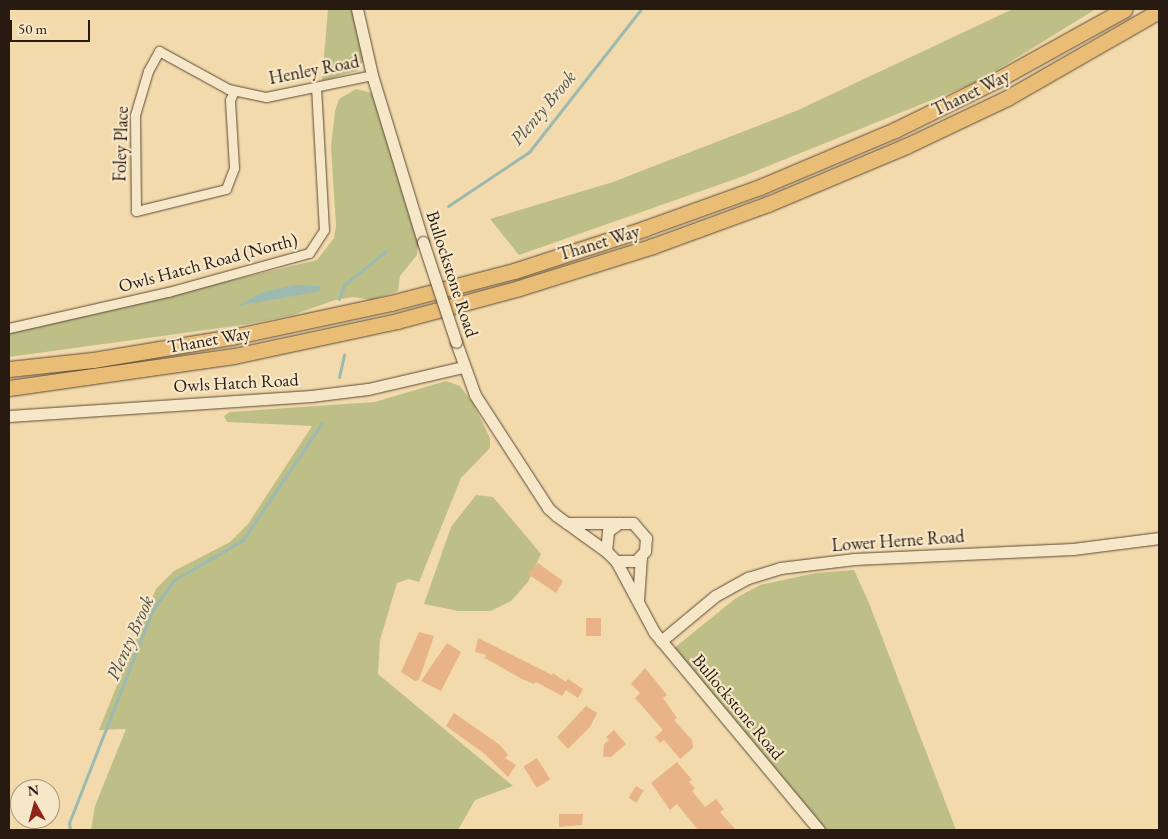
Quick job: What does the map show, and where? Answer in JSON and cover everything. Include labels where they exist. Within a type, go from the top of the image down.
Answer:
[{"type":"highway","name":"Thanet Way","points":[[9,369],[93,360],[232,337],[382,305],[514,270],[646,228],[760,187],[895,130],[1022,66],[1125,9]]},
{"type":"highway","name":"Thanet Way","points":[[9,388],[234,356],[387,323],[519,288],[654,246],[768,204],[906,146],[1016,93],[1159,12]]},
{"type":"street","name":"Bullockstone Road","points":[[357,9],[372,75],[423,242],[463,367],[475,395],[539,498],[567,523],[616,561],[661,641],[818,830]]},
{"type":"street","name":"Henley Road","points":[[159,51],[234,91],[266,97],[372,75]]},
{"type":"street","name":"Foley Place","points":[[159,51],[148,71],[135,114],[136,212],[226,188],[234,168],[230,100],[234,91]]},
{"type":"street","name":"Owls Hatch Road (North)","points":[[9,328],[159,294],[309,253],[324,230],[316,88]]},
{"type":"street","name":"Owls Hatch Road","points":[[9,416],[311,396],[368,389],[463,367]]},
{"type":"street","points":[[606,552],[608,531],[619,522]]},
{"type":"street","points":[[567,523],[632,523],[643,531],[647,545],[641,557],[638,601]]},
{"type":"street","name":"Lower Herne Road","points":[[661,641],[715,596],[748,578],[780,568],[854,559],[1073,549],[1159,538]]},
{"type":"street","points":[[616,561],[629,563],[641,557]]},
{"type":"green space","points":[[328,9],[356,9],[364,60],[357,71],[322,81]]},
{"type":"green space","points":[[1013,9],[1096,9],[979,81],[741,177],[519,255],[490,219],[613,182],[796,111]]},
{"type":"green space","points":[[356,89],[372,93],[418,243],[417,255],[400,276],[398,291],[371,300],[353,297],[335,300],[293,315],[249,324],[9,357],[9,333],[317,260],[334,238],[336,226],[331,147],[335,111],[339,99]]},
{"type":"green space","points":[[446,381],[460,386],[473,403],[490,438],[490,448],[461,478],[419,582],[409,579],[397,583],[380,640],[378,674],[513,786],[475,800],[458,830],[91,830],[95,806],[126,729],[99,730],[156,589],[174,571],[230,542],[248,524],[312,426],[227,422],[224,416],[230,412],[375,402]]},
{"type":"green space","points":[[476,495],[493,497],[541,554],[528,582],[511,601],[491,611],[458,611],[424,604],[451,527]]},
{"type":"green space","points":[[854,570],[869,603],[956,830],[821,830],[673,649],[736,598],[760,585],[816,573]]},
{"type":"water","points":[[296,285],[319,286],[321,291],[237,306],[263,292]]},
{"type":"building","points":[[538,563],[563,581],[556,593],[528,574]]},
{"type":"building","points":[[586,618],[601,618],[601,636],[586,636]]},
{"type":"building","points":[[419,632],[434,636],[419,680],[415,681],[401,672]]},
{"type":"building","points":[[478,638],[552,675],[553,673],[566,682],[568,679],[583,689],[578,698],[566,690],[562,696],[536,682],[534,684],[522,679],[485,658],[486,655],[475,652]]},
{"type":"building","points":[[447,643],[461,652],[441,691],[421,681]]},
{"type":"building","points":[[645,668],[667,695],[663,698],[677,718],[674,720],[692,740],[693,748],[680,759],[664,740],[660,743],[655,737],[663,730],[635,698],[640,693],[631,684]]},
{"type":"building","points":[[586,706],[597,713],[590,727],[568,749],[557,737]]},
{"type":"building","points":[[454,713],[500,745],[508,755],[505,758],[516,765],[508,777],[486,755],[446,726]]},
{"type":"building","points":[[614,730],[626,744],[611,757],[603,757],[604,744],[609,740],[606,737]]},
{"type":"building","points":[[537,758],[550,779],[537,788],[523,766]]},
{"type":"building","points":[[677,762],[692,780],[689,782],[695,788],[692,791],[705,807],[716,799],[724,809],[720,812],[736,830],[698,830],[677,804],[670,810],[651,783]]},
{"type":"building","points":[[636,786],[644,791],[636,803],[629,798]]},
{"type":"building","points":[[559,814],[583,814],[582,825],[559,827]]},
{"type":"waterway","name":"Plenty Brook","points":[[448,206],[529,152],[641,9]]},
{"type":"waterway","name":"Plenty Brook","points":[[339,299],[344,285],[386,251]]},
{"type":"waterway","name":"Plenty Brook","points":[[339,377],[344,355]]},
{"type":"waterway","name":"Plenty Brook","points":[[70,830],[69,823],[153,609],[174,580],[243,540],[322,423]]}]
